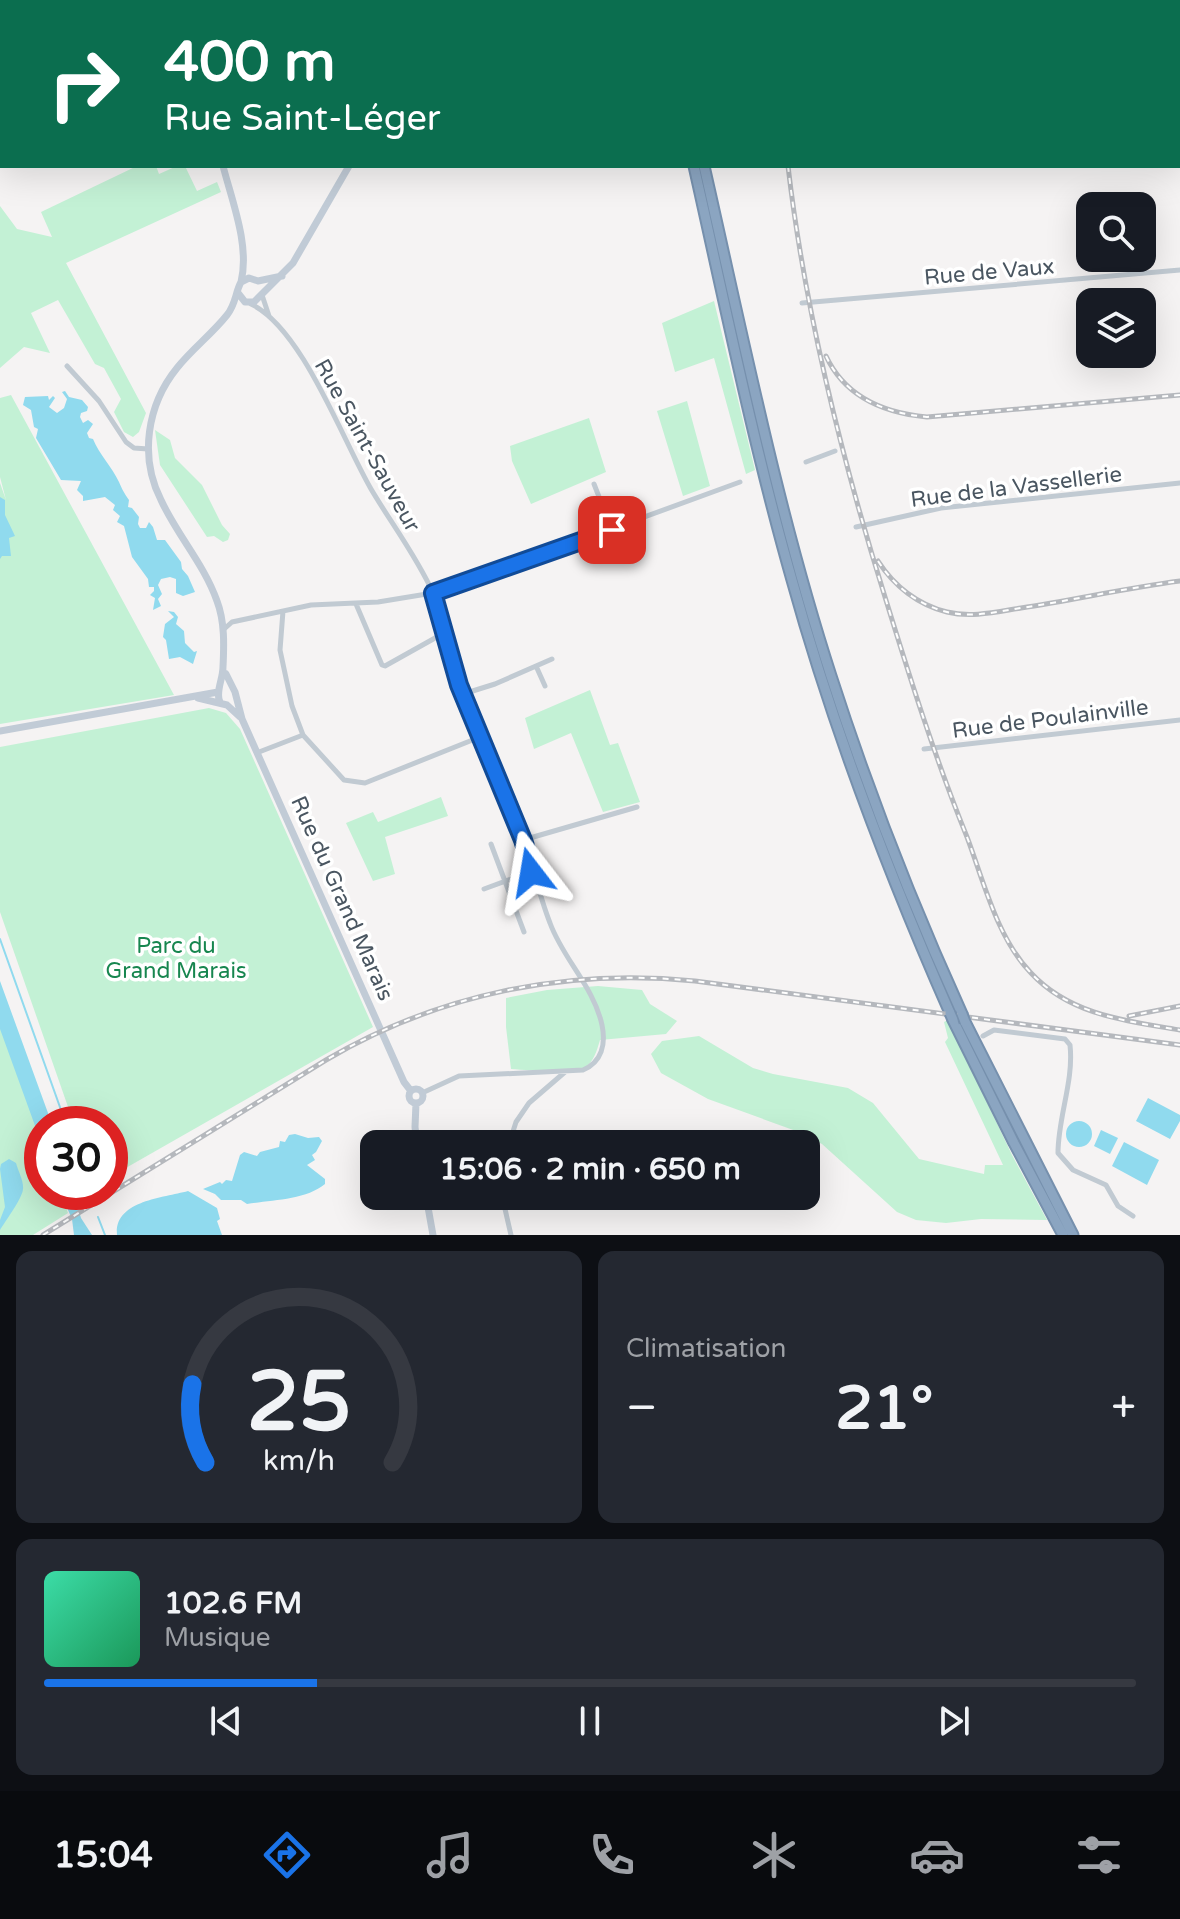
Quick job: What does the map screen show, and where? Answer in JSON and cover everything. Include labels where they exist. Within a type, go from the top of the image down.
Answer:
[{"type":"highway","points":[[694,168],[764,477],[811,646],[880,843],[958,1017],[1063,1235]]},
{"type":"highway","points":[[704,168],[774,474],[830,675],[889,841],[958,1017],[1073,1235]]},
{"type":"street","points":[[224,168],[240,232],[244,262],[238,293],[229,313]]},
{"type":"street","points":[[224,703],[220,690],[223,630],[220,610],[211,586],[159,498],[148,449],[150,425],[164,386],[178,367],[229,313],[257,301],[282,276],[348,168]]},
{"type":"street","points":[[244,262],[262,294]]},
{"type":"street","name":"Rue de Vaux","points":[[802,303],[1180,270]]},
{"type":"street","points":[[241,282],[282,276]]},
{"type":"street","points":[[238,293],[248,303]]},
{"type":"street","name":"Rue Saint-Sauveur","points":[[262,294],[270,317],[310,370],[370,487],[433,593],[463,694],[523,840],[552,930],[597,1009],[604,1041],[601,1055],[593,1065],[583,1070],[565,1072]]},
{"type":"street","name":"Rue Saint-Sauveur","points":[[248,303],[270,317]]},
{"type":"street","points":[[67,366],[99,401],[126,442],[134,448],[148,449]]},
{"type":"street","points":[[806,462],[835,451]]},
{"type":"street","points":[[223,630],[232,622],[311,605],[356,604],[433,593],[740,482]]},
{"type":"street","name":"Rue de la Vassellerie","points":[[856,527],[941,508],[1180,483]]},
{"type":"street","points":[[594,484],[612,530]]},
{"type":"street","points":[[356,604],[385,666],[444,633]]},
{"type":"street","points":[[283,611],[280,650],[292,706],[303,735],[344,780],[365,783],[480,737]]},
{"type":"street","points":[[463,694],[495,684],[552,659]]},
{"type":"street","name":"Rue du Grand Marais","points":[[223,666],[235,692],[242,719],[404,1082],[411,1091]]},
{"type":"street","points":[[536,666],[545,686]]},
{"type":"street","points":[[0,731],[196,697],[231,688]]},
{"type":"street","points":[[196,697],[224,703],[235,699]]},
{"type":"street","name":"Rue du Grand Marais","points":[[224,703],[242,719]]},
{"type":"street","name":"Rue de Poulainville","points":[[924,749],[1180,720]]},
{"type":"street","points":[[259,752],[303,735]]},
{"type":"street","points":[[523,840],[637,807]]},
{"type":"street","points":[[491,844],[524,932]]},
{"type":"street","points":[[484,889],[533,871]]},
{"type":"street","points":[[983,1036],[994,1030],[1065,1039],[1070,1045],[1068,1082],[1058,1130],[1058,1153],[1073,1170],[1106,1185],[1118,1206],[1133,1216]]},
{"type":"street","points":[[422,1093],[468,1074],[565,1072]]},
{"type":"street","points":[[513,1130],[529,1103],[565,1072]]},
{"type":"street","points":[[416,1103],[409,1098],[411,1091],[417,1089],[422,1093]]},
{"type":"street","points":[[416,1103],[422,1100],[422,1093]]},
{"type":"street","points":[[415,1130],[416,1103]]},
{"type":"street","points":[[429,1210],[433,1235]]},
{"type":"street","points":[[505,1210],[511,1235]]},
{"type":"green space","points":[[133,168],[157,168],[159,174],[172,168],[186,168],[197,191],[217,182],[221,192],[66,263],[146,413],[139,432],[133,437],[124,432],[114,412],[121,399],[104,368],[95,364],[58,300],[31,313],[50,353],[24,347],[0,368],[0,206],[17,229],[52,237],[41,212]]},
{"type":"green space","points":[[714,301],[755,470],[746,474],[714,358],[675,372],[662,323]]},
{"type":"green space","points":[[11,395],[174,695],[0,724],[0,483],[6,500],[0,477],[0,398]]},
{"type":"green space","points":[[687,401],[710,486],[683,496],[657,411]]},
{"type":"green space","points":[[589,418],[606,472],[531,504],[512,461],[510,446]]},
{"type":"green space","points":[[155,430],[170,440],[175,458],[202,485],[222,525],[230,534],[228,540],[223,542],[214,536],[207,537],[160,465]]},
{"type":"green space","points":[[590,690],[610,745],[618,743],[640,802],[603,812],[571,733],[534,749],[525,718]]},
{"type":"green space","name":"Parc du Grand Marais","points":[[209,708],[226,713],[240,729],[373,1027],[128,1167],[128,1106],[68,1106],[0,912],[0,747]]},
{"type":"green space","points":[[441,797],[448,816],[385,837],[395,874],[373,881],[346,823],[373,812],[378,822]]},
{"type":"green space","points":[[598,986],[642,990],[650,1004],[677,1021],[666,1034],[600,1040],[595,1056],[578,1070],[549,1072],[511,1069],[506,998],[547,990]]},
{"type":"green space","points":[[948,1020],[1012,1155],[1047,1220],[981,1219],[946,1223],[916,1220],[897,1212],[820,1143],[820,1130],[793,1130],[708,1099],[661,1073],[651,1054],[662,1041],[699,1036],[753,1068],[848,1088],[873,1103],[919,1159],[984,1174],[985,1165],[1003,1165],[945,1042],[948,1038],[944,1022]]},
{"type":"green space","points":[[0,1025],[29,1106],[24,1106],[24,1210],[67,1210],[68,1213],[33,1235],[0,1235]]},
{"type":"water","points":[[65,391],[69,397],[82,400],[88,407],[80,417],[83,423],[88,420],[93,424],[87,433],[89,438],[93,439],[116,476],[129,500],[128,507],[139,517],[140,528],[146,528],[149,522],[157,540],[165,540],[181,562],[195,592],[183,596],[176,593],[176,579],[161,579],[158,585],[162,594],[158,599],[161,606],[153,610],[155,598],[150,595],[154,587],[149,587],[148,579],[132,557],[124,526],[117,522],[120,516],[113,510],[115,505],[105,497],[83,501],[77,490],[81,481],[61,480],[36,438],[38,429],[34,427],[31,410],[23,405],[25,397],[48,396],[49,400],[53,396],[55,398],[49,407],[57,413],[64,408],[67,399],[62,392]]},
{"type":"water","points":[[0,497],[5,500],[5,515],[15,536],[9,538],[11,556],[0,559]]},
{"type":"water","points":[[168,611],[178,617],[176,624],[184,631],[185,643],[194,652],[197,651],[193,664],[180,657],[169,659],[163,637],[165,624],[174,617]]},
{"type":"water","points":[[0,981],[45,1106],[28,1106],[0,1029]]},
{"type":"water","points":[[1148,1098],[1180,1115],[1170,1139],[1136,1121]]},
{"type":"water","points":[[1079,1121],[1088,1125],[1092,1134],[1088,1143],[1079,1147],[1070,1143],[1066,1134],[1070,1125]]},
{"type":"water","points":[[1101,1130],[1118,1138],[1110,1154],[1094,1146]]},
{"type":"water","points":[[289,1135],[319,1137],[322,1141],[312,1155],[315,1160],[307,1165],[325,1179],[325,1184],[317,1189],[288,1198],[247,1204],[241,1200],[221,1200],[203,1189],[226,1180],[232,1181],[240,1155],[244,1152],[257,1156],[260,1152],[279,1147],[280,1141],[285,1142]]},
{"type":"water","points":[[1124,1142],[1159,1160],[1147,1185],[1112,1166]]},
{"type":"water","points":[[9,1159],[16,1163],[23,1189],[0,1230],[5,1207],[0,1169],[1,1164]]},
{"type":"water","points":[[188,1191],[217,1208],[222,1235],[117,1235],[118,1224],[131,1208]]},
{"type":"water","points":[[68,1210],[79,1210],[92,1235],[74,1235]]},
{"type":"waterway","points":[[0,939],[60,1106]]},
{"type":"waterway","points":[[98,1217],[105,1235]]},
{"type":"railway","points":[[788,168],[804,275],[826,383],[854,491],[923,718],[1000,926],[1031,973],[1063,998],[1100,1014],[1180,1030]]},
{"type":"railway","points":[[826,356],[844,382],[868,400],[896,412],[927,417],[1180,395]]},
{"type":"railway","points":[[878,561],[891,579],[917,599],[936,609],[965,614],[984,614],[1180,581]]},
{"type":"railway","points":[[43,1235],[326,1060],[369,1037],[458,1003],[551,983],[647,978],[695,981],[1180,1045]]},
{"type":"railway","points":[[1129,1016],[1180,1006]]},
{"type":"route","points":[[531,872],[523,840],[459,685],[433,593],[612,530]]}]
